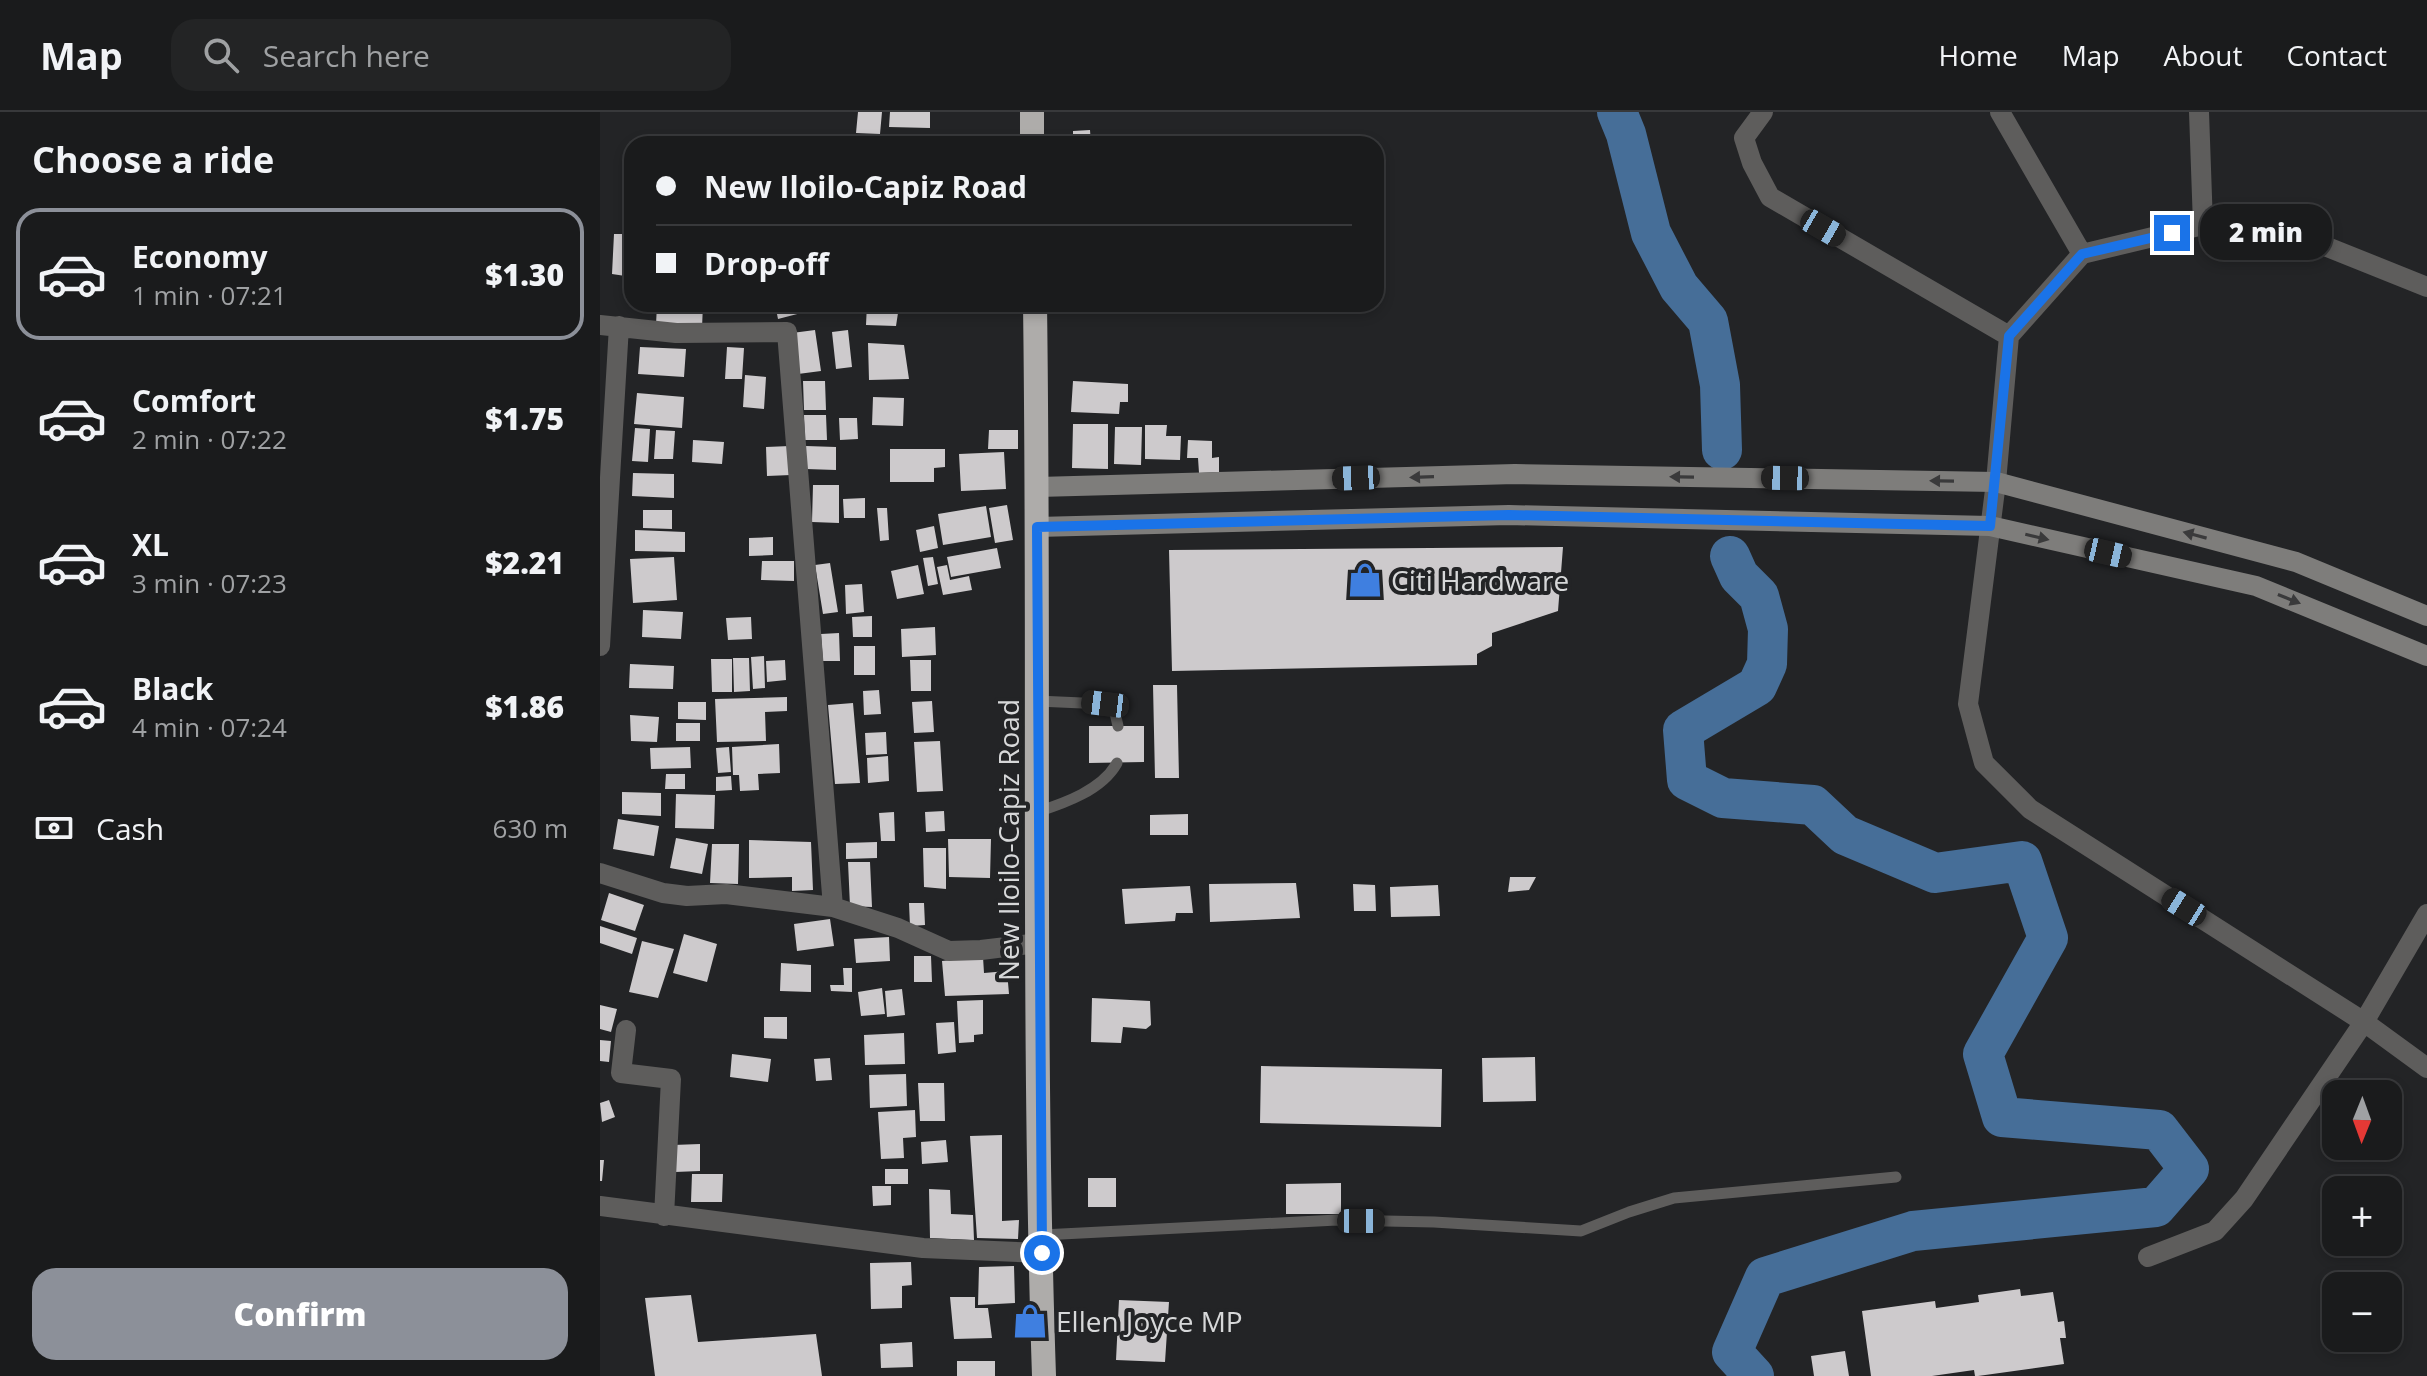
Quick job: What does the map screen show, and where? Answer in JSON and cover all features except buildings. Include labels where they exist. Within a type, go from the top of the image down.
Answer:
[{"type":"highway","points":[[1032,112],[1032,136]]},
{"type":"highway","name":"New Iloilo-Capiz Road","points":[[1035,312],[1044,1376]]},
{"type":"street","points":[[1763,112],[1744,138],[1752,163],[1770,197],[2009,336]]},
{"type":"street","points":[[2000,112],[2082,254]]},
{"type":"street","points":[[2199,112],[2203,225]]},
{"type":"street","points":[[2427,287],[2270,224],[2203,225],[2082,254],[2009,336],[1996,482],[1968,704],[1984,763],[2030,809],[2364,1022],[2427,1068]]},
{"type":"street","points":[[600,646],[609,326],[676,333],[787,332],[833,907]]},
{"type":"street","points":[[1038,487],[1515,474],[1996,482],[2296,562],[2427,616]]},
{"type":"street","points":[[1037,527],[1509,515],[1990,526],[2256,586],[2427,656]]},
{"type":"street","points":[[600,873],[663,893],[687,896],[726,894],[833,907],[898,928],[949,951],[1038,943]]},
{"type":"street","points":[[2148,1257],[2215,1231],[2244,1199],[2364,1022],[2427,914]]},
{"type":"street","points":[[626,1030],[621,1073],[671,1079],[664,1216]]},
{"type":"street","points":[[600,1206],[923,1248],[1042,1244]]},
{"type":"lane","points":[[1037,701],[1105,704],[1115,713],[1118,726]]},
{"type":"lane","points":[[1037,812],[1070,801],[1106,778],[1117,763]]},
{"type":"lane","points":[[1042,1244],[1337,1220],[1447,1222],[1581,1231],[1674,1198],[1896,1177]]},
{"type":"waterway","points":[[1617,112],[1626,134],[1651,233],[1679,287],[1708,321],[1720,385],[1722,450]]},
{"type":"waterway","points":[[1730,556],[1739,576],[1759,596],[1768,629],[1767,664],[1757,686],[1683,730],[1687,780],[1723,798],[1813,805],[1845,835],[1935,873],[2022,861],[2048,938],[1983,1054],[2002,1117],[2159,1130],[2189,1169],[2156,1207],[1913,1231],[1765,1277],[1732,1352],[1754,1376]]},
{"type":"place","name":"Citi Hardware","points":[[1365,580]]},
{"type":"place","name":"Ellen Joyce MP","points":[[1030,1321]]},
{"type":"route","points":[[1042,1253],[1037,527],[1509,515],[1990,526],[2009,336],[2082,254],[2172,233]]}]
